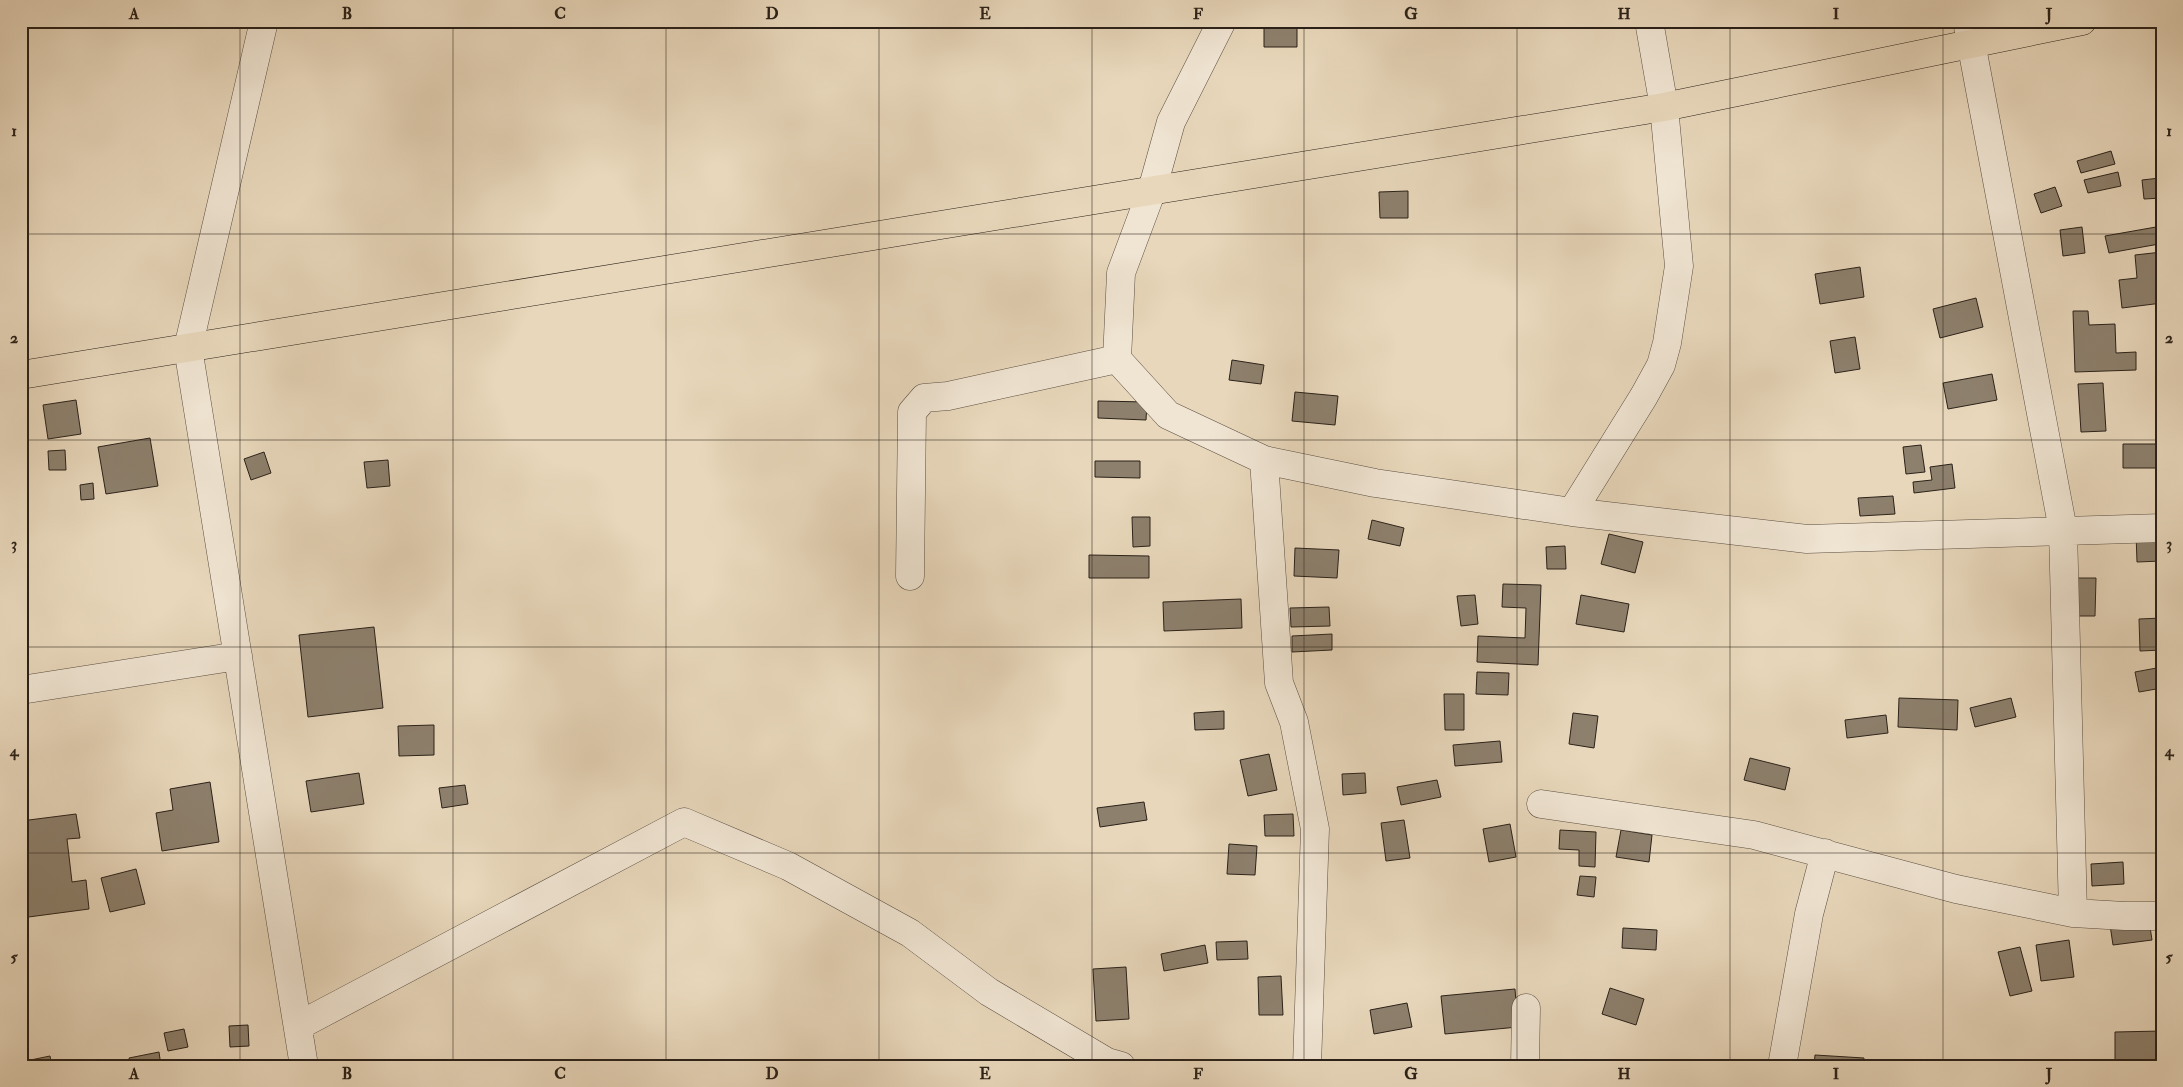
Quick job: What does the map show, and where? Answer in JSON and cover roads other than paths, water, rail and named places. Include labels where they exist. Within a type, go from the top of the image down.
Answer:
[{"type":"main road","points":[[21,374],[1664,107],[1968,33],[2082,21]]},
{"type":"street","points":[[264,21],[188,348],[304,1066]]},
{"type":"street","points":[[1222,21],[1171,122],[1152,190],[1120,273],[1117,359],[1168,415],[1264,460],[1375,483],[1572,512],[1807,538],[2162,528]]},
{"type":"street","points":[[1572,512],[1644,396],[1661,364],[1667,342],[1679,266],[1664,107],[1649,21]]},
{"type":"street","points":[[1968,33],[2063,530],[2073,913]]},
{"type":"street","points":[[910,576],[912,412],[924,398],[948,396],[1117,359]]},
{"type":"street","points":[[1264,460],[1279,683],[1294,722],[1315,829],[1307,1066]]},
{"type":"street","points":[[21,690],[238,656]]},
{"type":"street","points":[[1541,804],[1754,835],[1956,889],[2073,913],[2162,916]]},
{"type":"street","points":[[298,1026],[684,822],[788,866],[910,933],[989,992],[1106,1062],[1121,1066]]},
{"type":"street","points":[[1782,1066],[1809,914],[1824,853]]},
{"type":"street","points":[[1526,1008],[1526,1066]]}]
